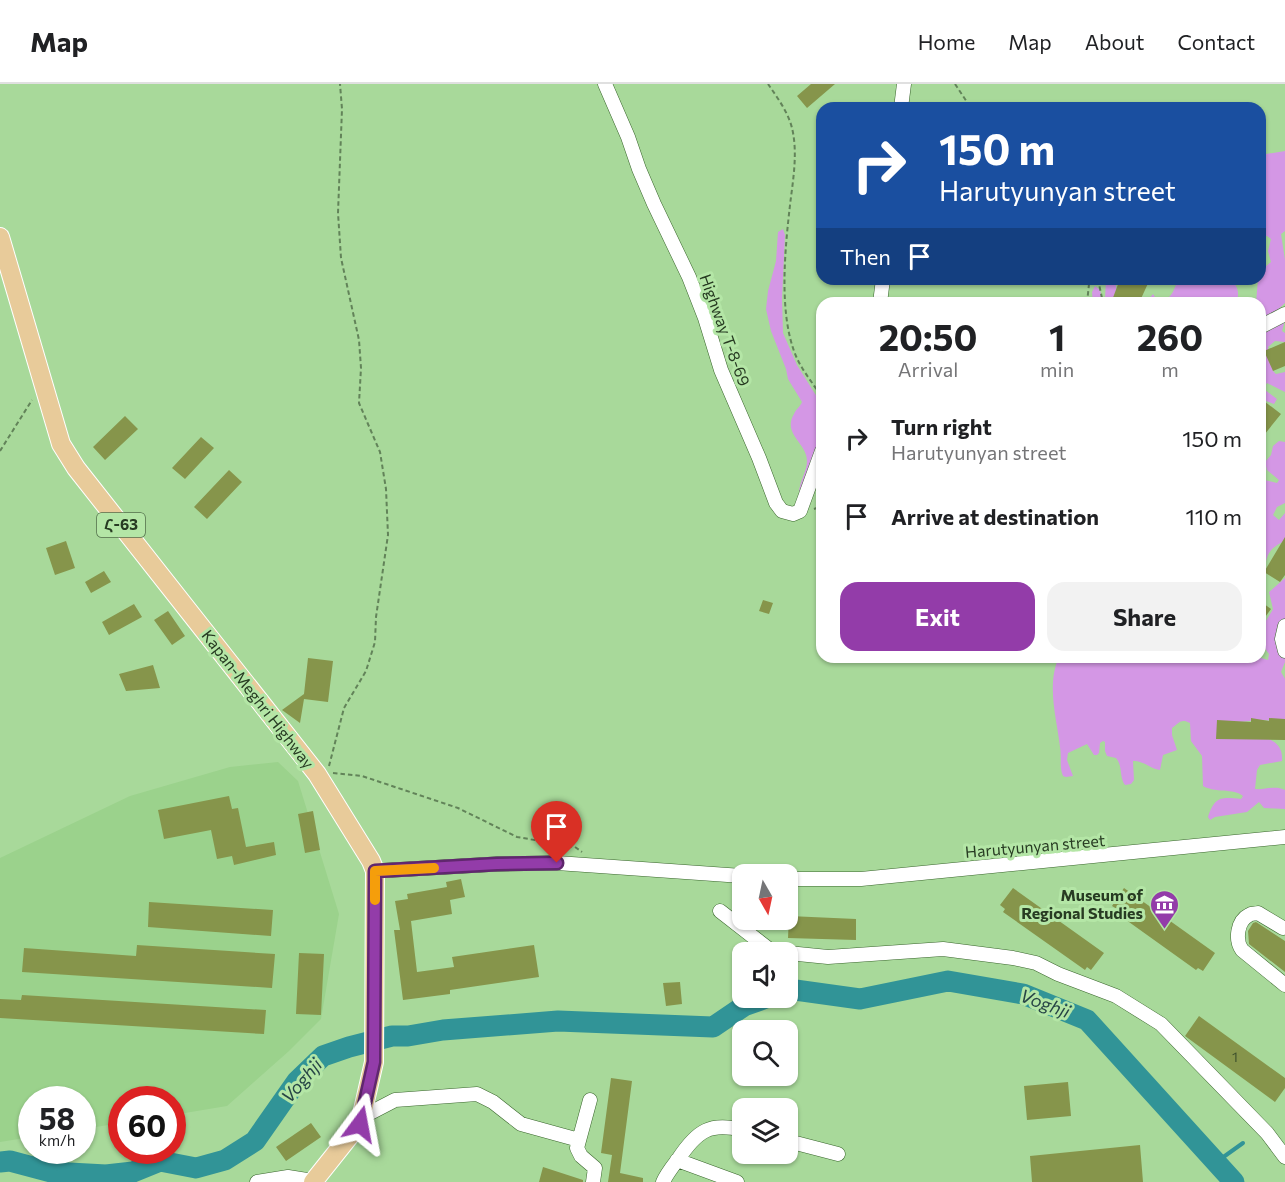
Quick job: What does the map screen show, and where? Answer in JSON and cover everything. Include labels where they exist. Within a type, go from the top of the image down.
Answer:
[{"type":"main road","name":"Kapan-Meghri Highway","points":[[0,237],[61,444],[76,468],[317,774],[375,871],[374,1062],[360,1124],[313,1182]]},
{"type":"street","name":"Highway T-8-69","points":[[605,84],[646,187],[689,277],[721,370],[776,503],[783,511],[793,514],[800,511],[816,467]]},
{"type":"street","points":[[902,102],[904,84]]},
{"type":"street","points":[[1266,324],[1285,314]]},
{"type":"street","points":[[1285,626],[1282,639],[1285,651]]},
{"type":"street","name":"Harutyunyan street","points":[[798,879],[861,879],[1285,837]]},
{"type":"street","points":[[375,871],[497,864],[599,865],[732,875]]},
{"type":"street","points":[[720,911],[760,942]]},
{"type":"street","points":[[1284,928],[1258,913],[1248,915],[1242,922],[1237,937],[1242,950],[1285,985]]},
{"type":"street","points":[[798,954],[828,957],[943,949],[1036,963],[1116,996],[1161,1024],[1283,1149]]},
{"type":"street","points":[[360,1124],[370,1113],[394,1100],[477,1094],[493,1102],[521,1124],[579,1140]]},
{"type":"street","points":[[590,1100],[578,1152],[595,1168],[593,1182]]},
{"type":"street","points":[[663,1182],[690,1142],[703,1130],[732,1127]]},
{"type":"street","points":[[798,1144],[838,1154]]},
{"type":"street","points":[[677,1160],[736,1182]]},
{"type":"street","points":[[257,1182],[288,1178],[313,1182]]},
{"type":"path","points":[[340,84],[342,109],[338,213],[341,258],[359,340],[361,368],[359,403],[380,452],[386,489],[388,535],[376,617],[375,642],[366,671],[344,708],[327,772],[362,776],[458,808],[517,837],[575,847],[599,865]]},
{"type":"path","points":[[768,84],[788,116],[795,147],[788,225],[787,319],[790,337],[800,363],[816,388]]},
{"type":"path","points":[[955,84],[967,102]]},
{"type":"path","points":[[0,451],[43,382]]},
{"type":"shaded area","points":[[1285,151],[1285,231],[1281,234],[1285,260],[1285,303],[1266,319],[1266,297],[1256,297],[1258,285],[1266,285],[1266,266],[1271,262],[1268,251],[1271,239],[1266,236],[1266,154]]},
{"type":"shaded area","points":[[783,229],[785,235],[783,333],[797,365],[816,395],[816,452],[802,495],[799,489],[807,461],[793,433],[791,421],[802,402],[788,379],[771,331],[766,309],[776,261],[778,232]]},
{"type":"shaded area","points":[[1106,285],[1116,285],[1115,297],[1105,297]]},
{"type":"shaded area","points":[[1176,285],[1235,285],[1238,295],[1238,297],[1169,297]]},
{"type":"shaded area","points":[[1095,286],[1100,290],[1102,297],[1092,297]]},
{"type":"shaded area","points":[[1285,320],[1282,331],[1285,333],[1285,342],[1275,341],[1268,347],[1273,371],[1276,374],[1285,372],[1285,392],[1266,384],[1266,332]]},
{"type":"shaded area","points":[[1266,391],[1277,399],[1274,404],[1266,401]]},
{"type":"shaded area","points":[[1279,441],[1285,442],[1285,503],[1277,507],[1273,515],[1279,520],[1285,513],[1285,541],[1271,551],[1266,561],[1266,480],[1277,483],[1279,480],[1267,470],[1266,466],[1273,446]]},
{"type":"shaded area","points":[[1285,578],[1285,662],[1281,672],[1285,679],[1285,721],[1261,720],[1217,724],[1217,734],[1258,736],[1276,743],[1281,751],[1282,761],[1260,765],[1257,770],[1255,789],[1285,790],[1285,809],[1264,808],[1259,802],[1247,812],[1215,817],[1210,820],[1208,817],[1213,805],[1220,799],[1241,799],[1243,796],[1203,786],[1202,756],[1191,741],[1190,723],[1184,721],[1172,728],[1177,750],[1163,755],[1160,770],[1133,761],[1134,780],[1131,784],[1125,785],[1118,761],[1116,758],[1107,756],[1103,741],[1100,743],[1097,755],[1094,755],[1087,744],[1068,753],[1067,760],[1073,776],[1063,776],[1053,690],[1057,663],[1266,663],[1269,654],[1266,649],[1266,621],[1273,609],[1269,592]]},
{"type":"shaded area","points":[[278,762],[298,781],[339,914],[321,1019],[227,1106],[186,1113],[186,1086],[108,1086],[108,1125],[96,1127],[96,1086],[18,1086],[18,1139],[0,1142],[0,858],[130,796],[230,767]]},
{"type":"building","points":[[811,84],[835,84],[807,108],[797,96]]},
{"type":"building","points":[[1118,285],[1147,285],[1142,297],[1113,297]]},
{"type":"building","points":[[1285,342],[1285,366],[1273,371],[1266,350]]},
{"type":"building","points":[[1266,403],[1281,414],[1266,433]]},
{"type":"building","points":[[125,416],[138,429],[105,460],[93,447]]},
{"type":"building","points":[[201,437],[214,448],[185,479],[172,468]]},
{"type":"building","points":[[229,470],[242,482],[207,519],[194,507]]},
{"type":"building","points":[[1285,537],[1285,575],[1280,582],[1266,573],[1266,569]]},
{"type":"building","points":[[66,541],[75,568],[55,575],[46,548]]},
{"type":"building","points":[[104,571],[111,582],[91,593],[85,582]]},
{"type":"building","points":[[763,600],[773,603],[769,614],[759,611]]},
{"type":"building","points":[[134,604],[142,617],[109,635],[102,622]]},
{"type":"building","points":[[1266,605],[1271,609],[1266,616]]},
{"type":"building","points":[[168,611],[185,636],[172,645],[154,620]]},
{"type":"building","points":[[308,658],[333,661],[328,702],[304,699],[300,723],[282,710],[304,694]]},
{"type":"building","points":[[153,665],[160,688],[126,691],[119,674]]},
{"type":"building","points":[[1251,718],[1269,721],[1269,718],[1285,719],[1285,740],[1216,739],[1217,720],[1251,722]]},
{"type":"building","points":[[229,796],[232,809],[238,808],[246,847],[274,842],[276,855],[234,865],[232,856],[217,859],[211,830],[164,839],[158,810]]},
{"type":"building","points":[[313,811],[320,850],[305,853],[298,814]]},
{"type":"building","points":[[461,879],[465,897],[450,900],[452,914],[411,921],[417,972],[454,967],[452,957],[534,945],[539,977],[450,990],[450,994],[403,1000],[394,930],[400,930],[395,901],[408,899],[407,894],[447,887],[446,882]]},
{"type":"building","points":[[1013,888],[1104,953],[1091,970],[1087,967],[1085,970],[1003,912],[1005,909],[1000,905]]},
{"type":"building","points":[[1124,888],[1215,953],[1203,971],[1198,968],[1196,970],[1115,912],[1117,909],[1112,906]]},
{"type":"building","points":[[149,902],[273,910],[271,936],[148,927]]},
{"type":"building","points":[[798,916],[856,919],[856,940],[788,938],[788,930],[798,930]]},
{"type":"building","points":[[1256,922],[1285,941],[1285,972],[1249,944],[1248,931]]},
{"type":"building","points":[[137,945],[275,954],[272,988],[22,972],[24,948],[136,956]]},
{"type":"building","points":[[299,953],[324,954],[321,1015],[296,1014]]},
{"type":"building","points":[[680,982],[682,1004],[666,1006],[663,983]]},
{"type":"building","points":[[22,995],[266,1010],[264,1034],[0,1018],[0,999],[21,1000]]},
{"type":"building","points":[[1199,1016],[1285,1078],[1285,1088],[1275,1102],[1185,1036]]},
{"type":"building","points":[[611,1078],[632,1081],[620,1173],[643,1178],[643,1182],[608,1182],[612,1155],[601,1153]]},
{"type":"building","points":[[1068,1082],[1071,1116],[1027,1120],[1024,1086]]},
{"type":"building","points":[[311,1123],[321,1137],[286,1161],[276,1147]]},
{"type":"building","points":[[1140,1145],[1143,1182],[1032,1182],[1030,1156]]},
{"type":"building","points":[[543,1167],[583,1180],[583,1182],[539,1182]]},
{"type":"waterway","name":"Voghji","points":[[798,990],[860,999],[948,981],[1023,994],[1087,1020],[1234,1182]]},
{"type":"waterway","name":"Voghji","points":[[0,1162],[10,1161],[51,1172],[106,1175],[133,1172],[160,1161],[196,1168],[225,1160],[255,1141],[297,1081],[323,1056],[349,1047],[392,1036],[558,1021],[713,1027],[741,1008]]},
{"type":"waterway","points":[[1215,1163],[1243,1143]]},
{"type":"slow traffic","points":[[375,900],[375,871],[434,868]]},
{"type":"place","name":"Museum of Regional Studies","points":[[1164,930]]},
{"type":"route","points":[[360,1124],[374,1062],[375,871],[557,863]]}]
